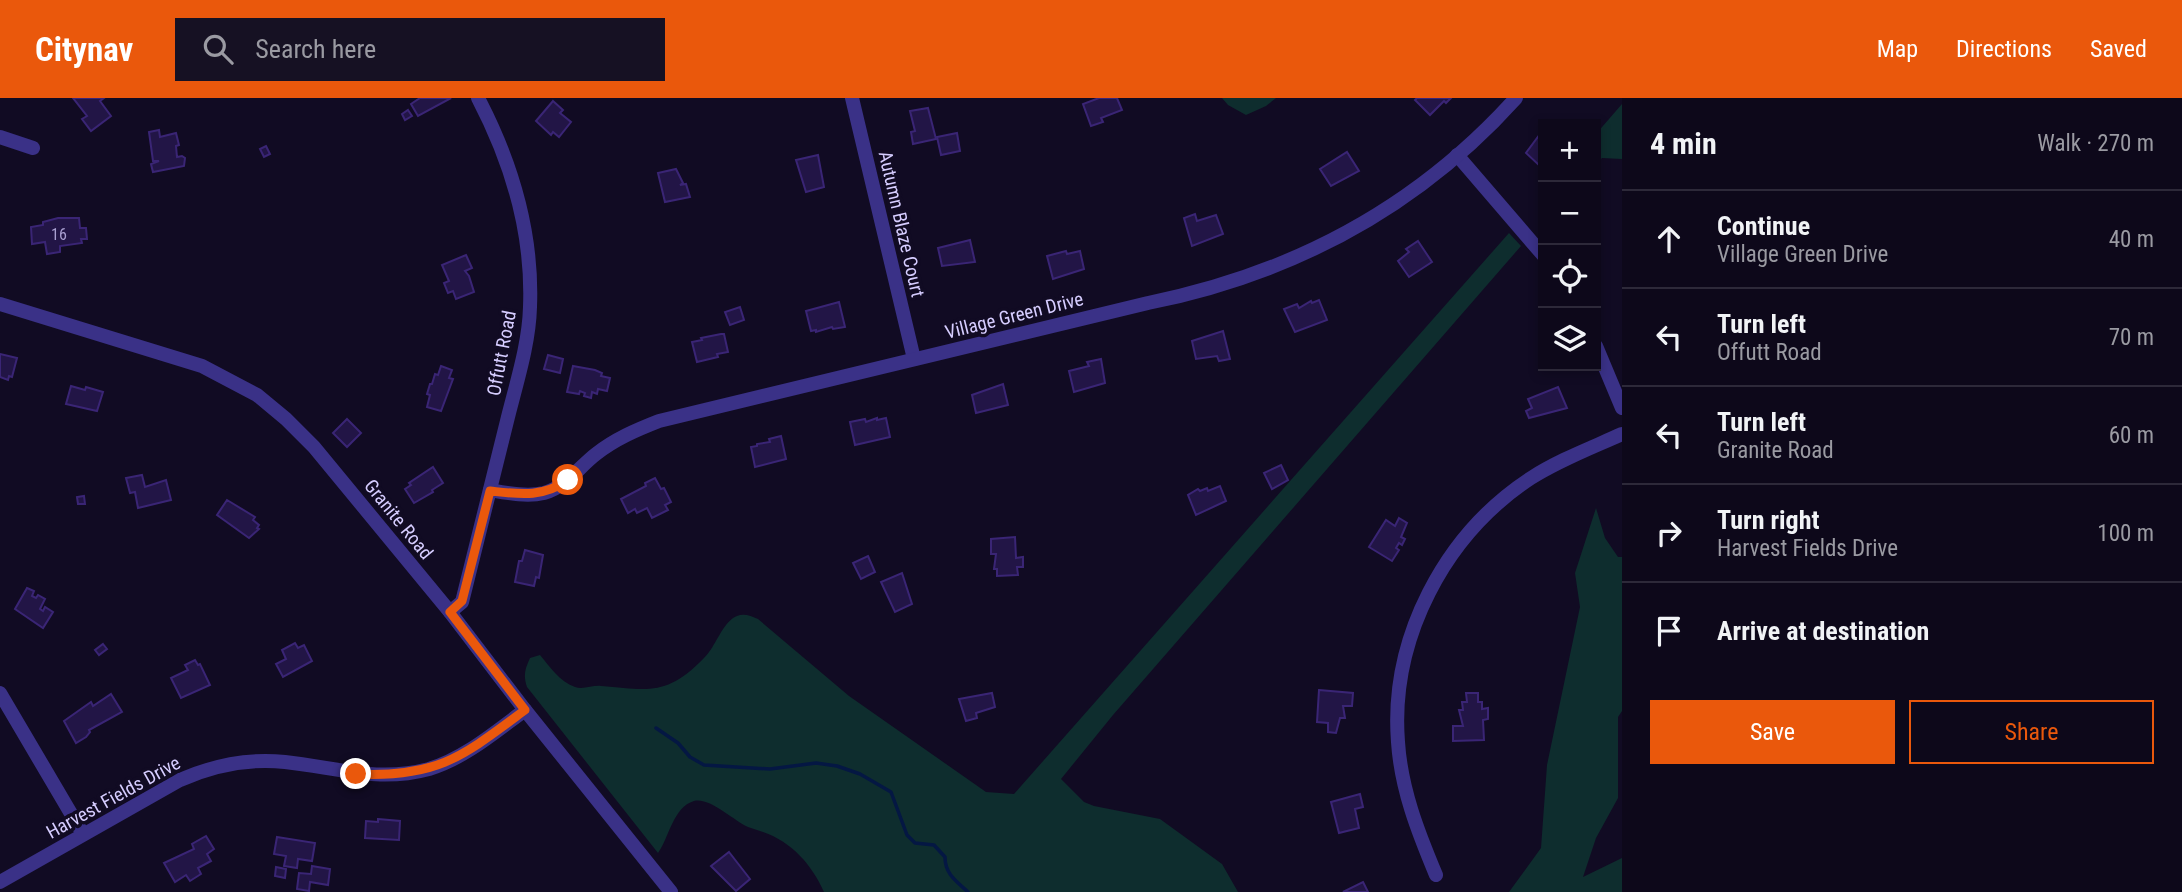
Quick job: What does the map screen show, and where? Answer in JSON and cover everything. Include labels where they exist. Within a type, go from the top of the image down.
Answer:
[{"type":"street","name":"Offutt Road","points":[[450,612],[462,601],[526,344],[530,309],[525,230],[517,193],[502,150],[478,98]]},
{"type":"street","name":"Autumn Blaze Court","points":[[852,98],[914,359]]},
{"type":"street","name":"Village Green Drive","points":[[490,491],[524,494],[545,492],[566,481],[615,440],[659,421],[1198,293],[1254,275],[1313,250],[1389,207],[1457,155],[1516,98]]},
{"type":"street","points":[[0,137],[33,148]]},
{"type":"street","points":[[1457,155],[1538,249]]},
{"type":"street","name":"Granite Road","points":[[0,304],[202,366],[263,399],[314,447],[450,612],[671,892]]},
{"type":"street","points":[[1601,358],[1622,408]]},
{"type":"street","points":[[1436,875],[1410,809],[1398,742],[1397,707],[1401,676],[1419,611],[1433,584],[1469,533],[1507,496],[1557,463],[1622,434]]},
{"type":"street","points":[[0,693],[83,834]]},
{"type":"street","name":"Harvest Fields Drive","points":[[0,882],[180,780],[210,767],[234,762],[284,762],[383,776],[427,769],[467,752],[525,710]]},
{"type":"green space","points":[[1222,98],[1276,98],[1246,115],[1228,105]]},
{"type":"green space","points":[[1622,104],[1622,159],[1601,159],[1601,128]]},
{"type":"green space","points":[[1509,233],[1521,246],[1113,715],[1061,779],[1084,802],[1160,819],[1222,864],[1238,892],[824,892],[807,864],[792,848],[700,801],[687,804],[676,816],[658,853],[527,687],[525,675],[528,662],[530,658],[540,655],[560,677],[578,688],[598,686],[645,689],[668,685],[704,658],[732,619],[748,615],[758,619],[849,696],[986,792],[1014,794]]},
{"type":"green space","points":[[1596,508],[1605,538],[1618,557],[1622,557],[1622,711],[1618,717],[1618,798],[1596,838],[1583,877],[1622,858],[1622,892],[1509,892],[1541,848],[1547,765],[1580,607],[1575,573]]},
{"type":"building","points":[[73,98],[104,98],[100,101],[111,116],[91,131],[82,119],[87,116]]},
{"type":"building","points":[[420,98],[451,98],[418,116],[411,104]]},
{"type":"building","points":[[1099,98],[1117,98],[1122,110],[1101,118],[1103,122],[1091,126],[1083,104]]},
{"type":"building","points":[[1451,98],[1430,115],[1415,100]]},
{"type":"building","points":[[553,101],[563,110],[560,113],[571,122],[559,137],[553,132],[551,135],[536,121]]},
{"type":"building","points":[[928,108],[936,139],[913,144],[911,132],[915,131],[910,111]]},
{"type":"building","points":[[408,110],[412,116],[405,120],[402,114]]},
{"type":"building","points":[[159,130],[160,137],[176,133],[179,145],[176,146],[177,157],[185,158],[184,166],[153,172],[151,164],[159,161],[153,161],[149,132]]},
{"type":"building","points":[[957,133],[960,151],[941,155],[937,137]]},
{"type":"building","points":[[1538,137],[1538,164],[1526,153]]},
{"type":"building","points":[[266,146],[270,154],[264,157],[260,149]]},
{"type":"building","points":[[1347,152],[1359,171],[1331,186],[1320,169]]},
{"type":"building","points":[[818,155],[824,187],[806,192],[796,160]]},
{"type":"building","points":[[676,169],[683,183],[680,185],[686,184],[690,197],[665,202],[658,173]]},
{"type":"building","points":[[1195,214],[1197,221],[1216,215],[1223,234],[1192,246],[1184,218]]},
{"type":"building","points":[[58,218],[79,218],[80,228],[86,228],[87,239],[81,239],[82,243],[60,246],[60,252],[47,254],[45,242],[32,244],[31,227]]},
{"type":"building","points":[[970,240],[975,262],[942,266],[938,248]]},
{"type":"building","points":[[1418,241],[1432,262],[1409,277],[1398,261],[1409,252],[1406,249]]},
{"type":"building","points":[[1066,251],[1067,254],[1080,251],[1084,269],[1053,279],[1047,256]]},
{"type":"building","points":[[466,255],[472,268],[465,271],[474,292],[456,299],[453,291],[448,293],[444,283],[449,281],[442,265]]},
{"type":"building","points":[[1319,300],[1327,320],[1295,332],[1284,309],[1297,304],[1299,308]]},
{"type":"building","points":[[839,302],[845,327],[811,331],[806,311]]},
{"type":"building","points":[[740,307],[744,320],[730,325],[725,312]]},
{"type":"building","points":[[1223,331],[1230,359],[1219,361],[1217,356],[1196,359],[1192,341]]},
{"type":"building","points":[[724,334],[728,352],[697,362],[692,342]]},
{"type":"building","points":[[0,354],[17,358],[12,377],[9,376],[8,380],[0,377]]},
{"type":"building","points":[[548,355],[563,359],[560,373],[544,369]]},
{"type":"building","points":[[1101,359],[1105,383],[1074,392],[1069,371],[1089,366],[1087,362]]},
{"type":"building","points":[[441,366],[452,370],[449,378],[453,379],[441,411],[427,407],[430,395],[427,394]]},
{"type":"building","points":[[573,366],[595,370],[602,373],[601,376],[610,378],[607,391],[598,389],[597,394],[592,392],[591,398],[580,391],[579,394],[567,392]]},
{"type":"building","points":[[1003,384],[1008,405],[976,413],[972,395]]},
{"type":"building","points":[[71,386],[103,392],[97,411],[66,404]]},
{"type":"building","points":[[1558,387],[1567,408],[1529,418],[1526,411],[1532,408],[1528,399]]},
{"type":"building","points":[[886,418],[890,437],[855,445],[850,422],[865,419],[866,422]]},
{"type":"building","points":[[347,419],[361,433],[347,447],[333,433]]},
{"type":"building","points":[[781,436],[786,459],[755,467],[751,447]]},
{"type":"building","points":[[1281,465],[1288,480],[1272,489],[1264,473]]},
{"type":"building","points":[[433,467],[443,483],[414,503],[405,489],[411,485],[409,483]]},
{"type":"building","points":[[142,475],[145,487],[166,480],[171,500],[138,508],[135,492],[130,493],[126,478]]},
{"type":"building","points":[[655,478],[671,502],[665,505],[668,510],[652,518],[647,508],[637,513],[635,509],[628,513],[621,499]]},
{"type":"building","points":[[1220,486],[1226,501],[1196,515],[1188,495],[1198,489],[1200,491],[1207,488],[1208,491]]},
{"type":"building","points":[[84,496],[85,504],[78,504],[77,497]]},
{"type":"building","points":[[227,500],[255,517],[253,520],[259,525],[259,529],[249,538],[217,515]]},
{"type":"building","points":[[1399,518],[1407,523],[1401,537],[1405,539],[1402,545],[1399,543],[1396,548],[1399,550],[1392,561],[1369,547],[1386,520],[1395,526]]},
{"type":"building","points":[[1015,537],[1016,558],[1023,557],[1023,567],[1017,567],[1018,575],[997,576],[997,569],[994,569],[996,554],[991,554],[991,539]]},
{"type":"building","points":[[525,550],[543,555],[539,578],[536,577],[534,586],[515,582],[519,561],[522,561]]},
{"type":"building","points":[[868,556],[875,572],[861,579],[853,563]]},
{"type":"building","points":[[902,573],[912,604],[895,612],[881,582]]},
{"type":"building","points":[[27,588],[34,591],[32,596],[36,598],[38,595],[45,599],[40,609],[43,611],[45,607],[53,612],[43,628],[15,609]]},
{"type":"building","points":[[295,643],[298,648],[304,645],[312,661],[283,677],[276,664],[286,659],[282,650]]},
{"type":"building","points":[[103,644],[107,649],[99,655],[95,650]]},
{"type":"building","points":[[195,660],[200,664],[210,685],[181,698],[171,678],[188,670],[185,665]]},
{"type":"building","points":[[1319,690],[1353,693],[1352,706],[1343,706],[1345,718],[1340,718],[1336,733],[1328,732],[1328,723],[1317,722]]},
{"type":"building","points":[[992,693],[995,707],[976,713],[977,718],[966,721],[959,699]]},
{"type":"building","points":[[1466,693],[1478,693],[1478,702],[1482,702],[1482,709],[1488,708],[1488,719],[1483,720],[1484,740],[1453,741],[1453,726],[1463,726],[1459,710],[1463,710],[1462,702],[1467,702]]},
{"type":"building","points":[[111,694],[122,712],[89,730],[86,737],[76,743],[64,721],[91,702],[93,706]]},
{"type":"building","points":[[1360,794],[1363,807],[1355,809],[1359,828],[1339,833],[1331,802]]},
{"type":"building","points":[[378,819],[400,821],[399,840],[365,838],[366,821],[378,822]]},
{"type":"building","points":[[206,836],[214,849],[207,854],[211,861],[198,868],[201,874],[190,881],[186,875],[175,882],[164,863],[194,849],[192,844]]},
{"type":"building","points":[[277,837],[315,843],[312,861],[298,859],[297,868],[284,866],[286,856],[274,854]]},
{"type":"building","points":[[729,852],[750,879],[736,891],[711,866]]},
{"type":"building","points":[[312,866],[330,869],[328,885],[310,882],[309,891],[297,889],[299,873],[311,874]]},
{"type":"building","points":[[276,867],[286,869],[285,878],[275,876]]},
{"type":"building","points":[[1363,882],[1368,892],[1343,892]]},
{"type":"waterway","points":[[656,728],[678,743],[690,757],[704,765],[770,769],[816,763],[837,766],[860,774],[891,792],[907,835],[915,843],[934,845],[945,857],[952,877],[968,892]]},
{"type":"route","points":[[356,774],[383,776],[444,764],[467,752],[525,710],[450,612],[462,601],[490,491],[535,494],[555,488],[568,480]]}]
